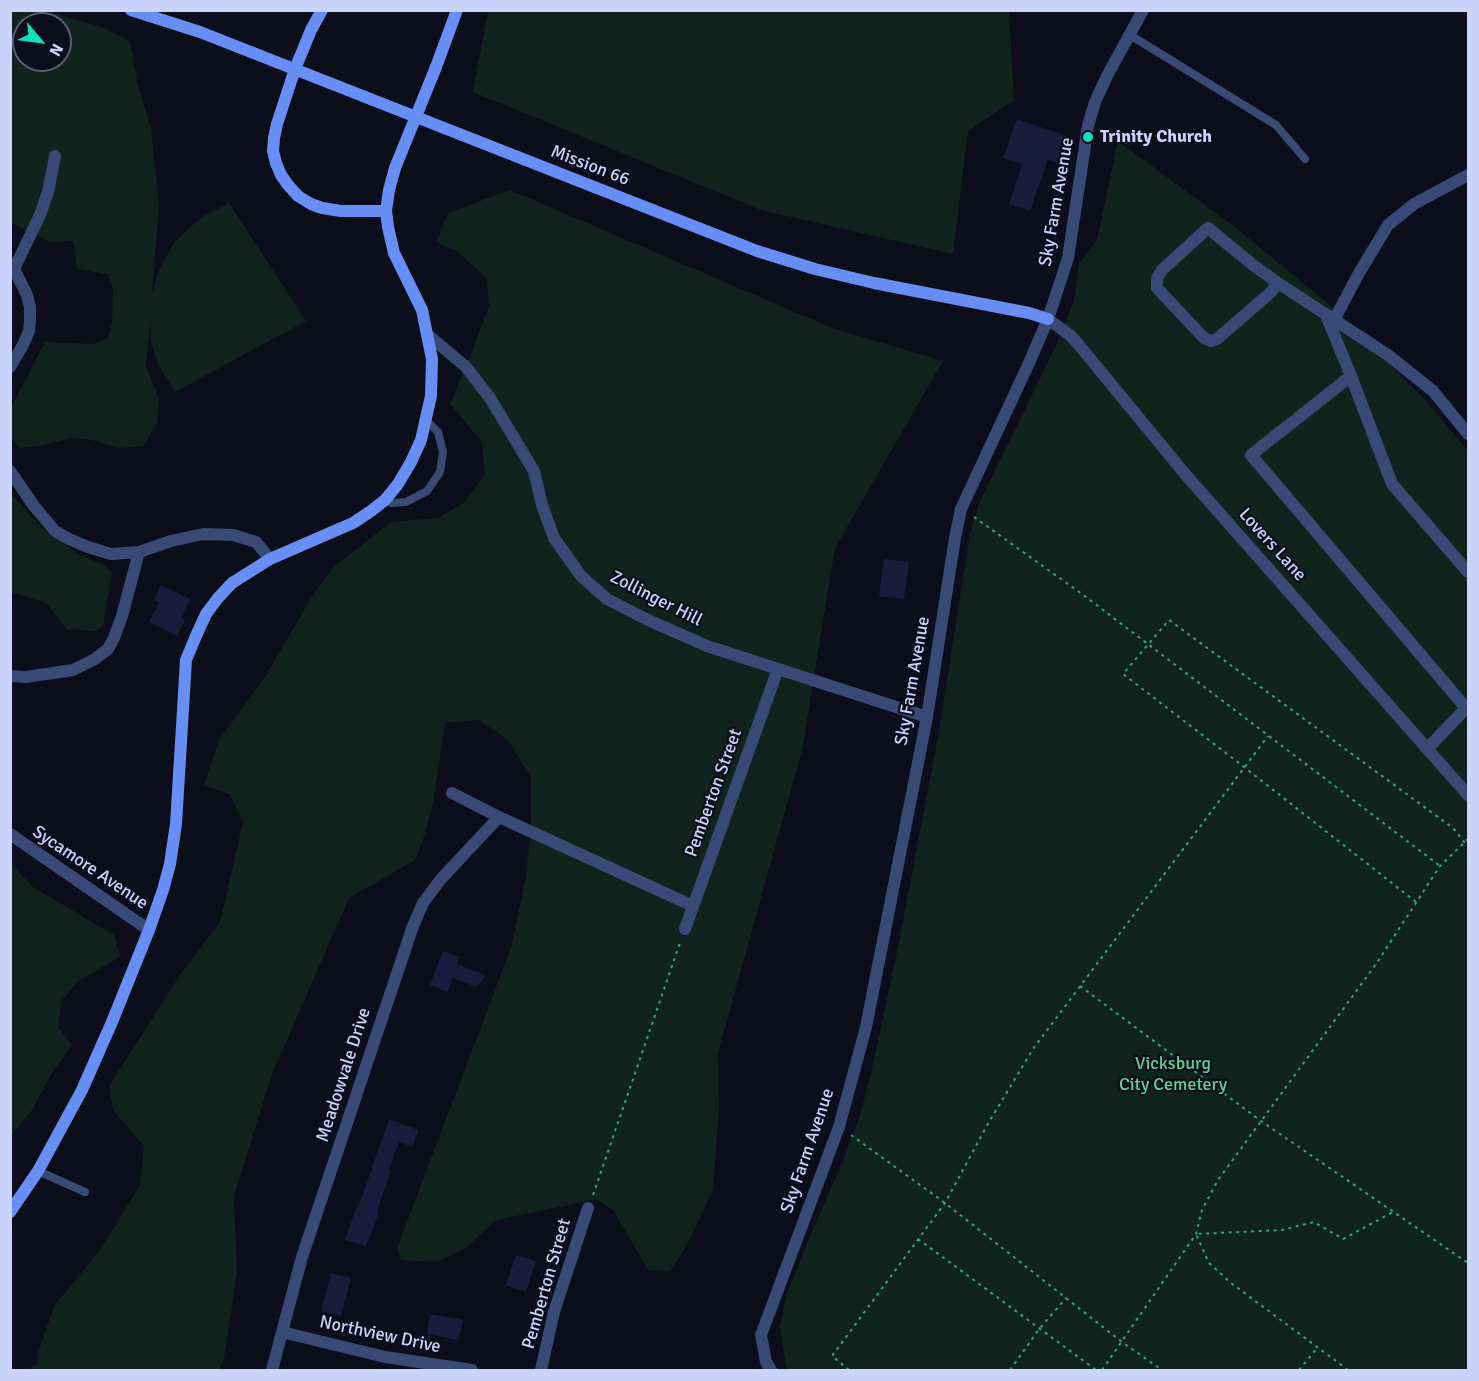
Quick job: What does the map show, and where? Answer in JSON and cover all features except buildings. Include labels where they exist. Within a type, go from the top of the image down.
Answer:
[{"type":"street","name":"Mission 66","points":[[130,10],[200,32],[757,251],[815,269],[874,283],[1029,313],[1048,319]]},
{"type":"street","points":[[322,10],[295,69],[274,138],[274,157],[281,175],[298,196],[311,204],[341,211],[386,211]]},
{"type":"street","points":[[10,1212],[38,1171],[82,1090],[112,1022],[163,890],[170,864],[176,824],[186,660],[206,614],[232,583],[270,560],[353,523],[385,500],[398,484],[422,440],[431,396],[432,359],[422,310],[394,253],[386,211],[395,168],[457,10]]},
{"type":"street","name":"Sky Farm Avenue","points":[[771,1371],[766,1362],[761,1335],[839,1126],[866,1027],[927,717],[955,538],[962,509],[1048,319],[1068,258],[1092,110],[1107,76],[1143,10]]},
{"type":"street","points":[[10,367],[29,331],[30,320],[27,295],[12,266],[39,215],[48,192],[55,156]]},
{"type":"street","points":[[1330,318],[1388,225],[1414,204],[1468,175]]},
{"type":"street","points":[[1278,283],[1270,293],[1211,342],[1204,338],[1157,288],[1157,278],[1162,270],[1208,228],[1278,283],[1388,355],[1432,391],[1468,434]]},
{"type":"street","points":[[1330,318],[1392,483],[1468,572]]},
{"type":"street","name":"Lovers Lane","points":[[1048,319],[1079,345],[1185,474],[1468,795]]},
{"type":"street","name":"Zollinger Hill","points":[[427,334],[466,366],[490,398],[534,471],[542,505],[554,538],[581,576],[607,599],[707,646],[927,717]]},
{"type":"street","points":[[1352,376],[1251,455],[1467,707],[1428,748]]},
{"type":"street","points":[[10,471],[54,531],[88,548],[111,554],[139,552],[171,541],[203,534],[233,535],[256,542],[270,560]]},
{"type":"street","points":[[10,676],[26,677],[73,670],[95,659],[108,649],[122,616],[139,552]]},
{"type":"street","name":"Pemberton Street","points":[[685,929],[778,669]]},
{"type":"street","points":[[452,793],[500,818],[693,906]]},
{"type":"street","name":"Meadowvale Drive","points":[[272,1371],[302,1257],[413,926],[423,903],[441,879],[500,818]]},
{"type":"street","name":"Sycamore Avenue","points":[[10,834],[149,930]]},
{"type":"street","name":"Pemberton Street","points":[[541,1371],[554,1312],[588,1208]]},
{"type":"street","name":"Northview Drive","points":[[282,1332],[385,1358],[472,1371]]},
{"type":"lane","points":[[1130,36],[1276,125],[1305,159]]},
{"type":"lane","points":[[385,500],[392,503],[406,502],[427,490],[440,471],[443,452],[438,432],[427,421]]},
{"type":"lane","points":[[38,1171],[85,1192]]},
{"type":"path","points":[[962,509],[1082,594],[1440,866]]},
{"type":"path","points":[[1416,902],[1124,674],[1169,620],[1453,828],[1465,843]]},
{"type":"path","points":[[849,1371],[832,1356],[945,1203],[1033,1049],[1268,736]]},
{"type":"path","points":[[1102,1371],[1196,1234],[1202,1210],[1218,1180],[1376,964],[1440,866],[1468,839]]},
{"type":"path","points":[[588,1208],[685,929]]},
{"type":"path","points":[[1080,986],[1261,1121],[1468,1263]]},
{"type":"path","points":[[839,1126],[945,1203],[1162,1371]]},
{"type":"path","points":[[1196,1234],[1282,1230],[1314,1222],[1343,1239],[1393,1212]]},
{"type":"path","points":[[1196,1234],[1209,1263],[1231,1283],[1348,1371]]},
{"type":"path","points":[[918,1239],[1096,1371]]},
{"type":"path","points":[[1010,1371],[1040,1328],[1066,1298]]},
{"type":"path","points":[[1299,1371],[1318,1347]]},
{"type":"green space","points":[[11,11],[50,12],[12,12],[12,72],[72,72],[72,18],[102,27],[130,41],[138,86],[151,128],[159,205],[152,293],[159,270],[175,241],[202,217],[229,203],[306,321],[175,392],[157,362],[151,342],[150,322],[146,366],[159,399],[157,422],[143,446],[119,448],[92,440],[71,438],[19,448],[11,437],[10,410],[45,342],[93,344],[108,338],[112,323],[113,288],[108,274],[77,269],[73,241],[51,242],[11,223]]},
{"type":"green space","points":[[488,11],[1009,11],[1014,100],[968,131],[953,254],[761,210],[473,92]]},
{"type":"green space","name":"Vicksburg City Cemetery","points":[[1118,141],[1236,228],[1336,310],[1426,401],[1468,451],[1468,1370],[787,1370],[780,1327],[786,1296],[842,1163],[860,1115],[871,1073],[897,952],[938,737],[970,533],[980,501],[1055,348],[1074,301],[1079,264],[1097,240]]},
{"type":"green space","points":[[510,190],[832,328],[943,361],[835,548],[802,750],[718,1053],[719,1108],[713,1190],[686,1247],[670,1271],[648,1270],[614,1211],[597,1199],[496,1220],[466,1248],[437,1262],[401,1260],[397,1248],[511,948],[525,882],[531,831],[531,777],[508,740],[479,720],[445,723],[433,804],[415,860],[349,898],[272,1074],[234,1196],[237,1272],[224,1359],[219,1370],[28,1370],[38,1363],[37,1356],[54,1306],[100,1250],[140,1185],[144,1146],[113,1110],[109,1086],[178,978],[220,922],[243,822],[230,795],[204,785],[219,740],[265,677],[316,590],[335,566],[391,522],[438,518],[465,502],[485,474],[482,442],[450,404],[489,306],[487,278],[458,252],[436,242],[448,213]]},
{"type":"green space","points":[[10,493],[41,527],[80,555],[104,565],[112,573],[103,626],[95,631],[67,629],[46,603],[11,592]]},
{"type":"green space","points":[[11,864],[33,887],[114,935],[120,957],[78,981],[62,1000],[58,1027],[72,1045],[52,1073],[32,1110],[11,1136]]},
{"type":"place","name":"Trinity Church","points":[[1088,137]]}]
